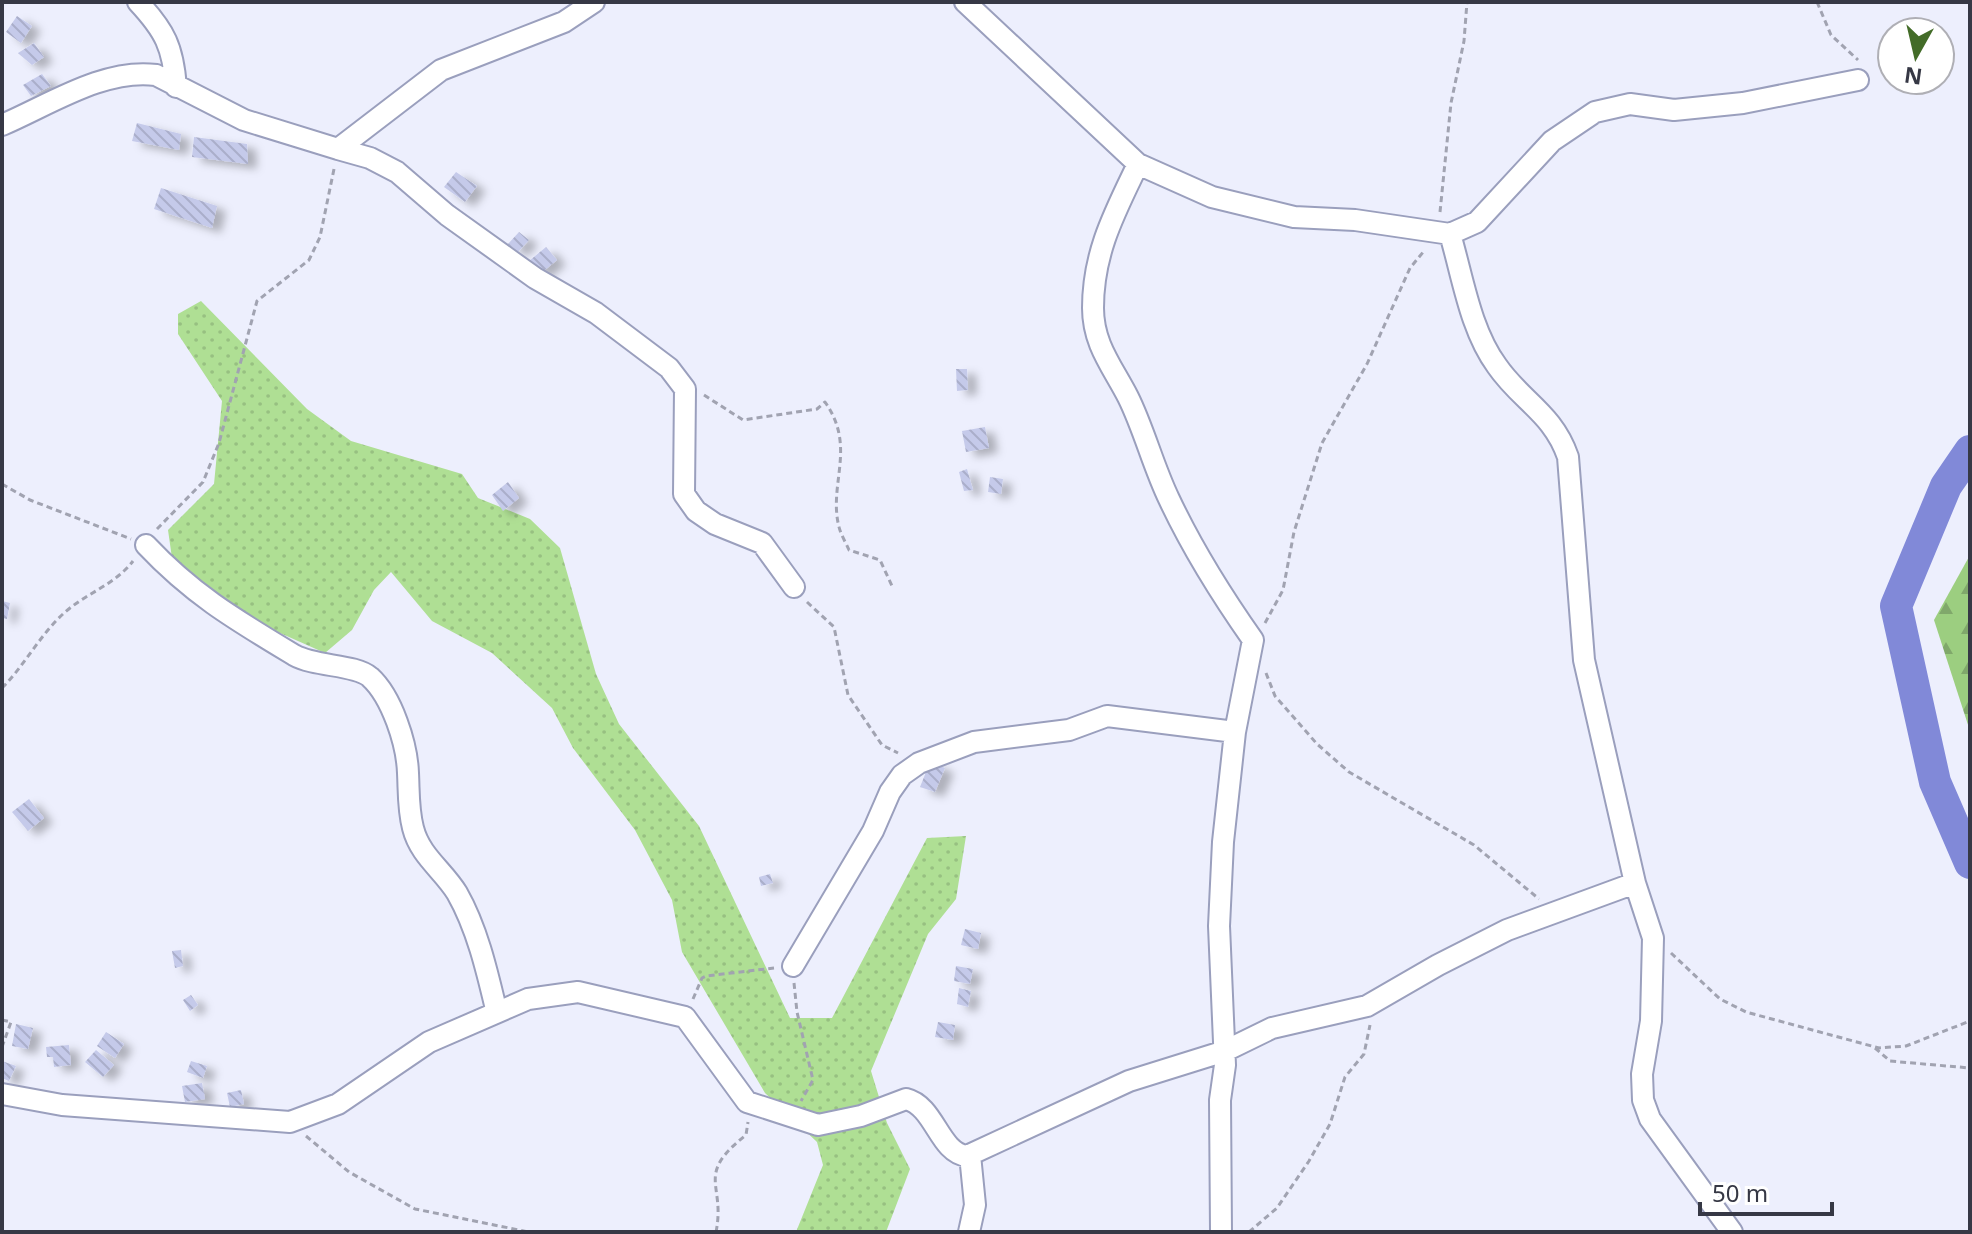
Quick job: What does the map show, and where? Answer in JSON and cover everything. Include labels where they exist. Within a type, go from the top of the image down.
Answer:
[{"type":"street","points":[[138,2],[159,25],[174,55],[176,87]]},
{"type":"street","points":[[338,149],[441,70],[564,22],[594,2]]},
{"type":"street","points":[[965,2],[1138,164],[1212,197],[1294,217],[1355,220],[1444,233],[1477,222],[1552,141],[1595,112],[1630,104],[1674,110],[1743,103],[1858,80]]},
{"type":"street","points":[[2,125],[118,75],[156,75],[244,120],[370,158],[397,172],[447,215],[535,278],[596,313],[646,349],[685,389],[684,494],[705,518],[762,543],[794,587]]},
{"type":"street","points":[[1138,164],[1102,239],[1093,306],[1095,332],[1105,359],[1128,398],[1169,500],[1227,602],[1253,640],[1235,732],[1219,926],[1225,1051],[1220,1100],[1221,1232]]},
{"type":"street","points":[[1444,233],[1480,340],[1507,380],[1543,411],[1561,437],[1568,457],[1584,660],[1635,883],[1653,938],[1651,1021],[1642,1074],[1643,1100],[1650,1119],[1732,1232]]},
{"type":"street","points":[[146,545],[175,576],[209,605],[306,662],[357,671],[373,681],[391,711],[406,751],[413,829],[428,860],[459,898],[488,973],[496,1009]]},
{"type":"street","points":[[793,966],[873,831],[890,792],[902,775],[914,767],[974,742],[1069,730],[1099,717],[1124,716],[1235,732]]},
{"type":"street","points":[[2,1094],[62,1105],[290,1122],[338,1104],[429,1042],[496,1009],[550,993],[578,992],[685,1017],[747,1102],[825,1125],[906,1099],[920,1105],[955,1152],[970,1155],[1129,1081],[1225,1051],[1272,1028],[1375,1002],[1507,930],[1635,883]]},
{"type":"street","points":[[969,1232],[975,1205],[970,1155]]},
{"type":"path","points":[[1467,2],[1464,41],[1451,103],[1444,233],[1410,268],[1367,364],[1322,443],[1294,532],[1283,590],[1253,640],[1275,696],[1317,744],[1349,772],[1474,845],[1555,913]]},
{"type":"path","points":[[1817,2],[1831,35],[1872,76],[1858,80]]},
{"type":"path","points":[[2,688],[24,666],[62,615],[125,571],[168,515],[203,482],[219,443],[257,301],[309,260],[320,237],[338,149]]},
{"type":"path","points":[[685,389],[694,385],[714,403],[743,420],[817,409],[825,402],[835,415],[841,445],[838,524],[849,550],[880,560],[893,588]]},
{"type":"path","points":[[2,484],[30,500],[146,545]]},
{"type":"path","points":[[794,587],[834,627],[848,695],[882,745],[914,767]]},
{"type":"path","points":[[1653,938],[1720,999],[1746,1012],[1872,1046],[1894,1049],[1970,1021]]},
{"type":"path","points":[[685,1017],[702,978],[706,976],[793,966],[797,1012],[813,1080],[807,1097],[785,1112]]},
{"type":"path","points":[[1249,1232],[1277,1208],[1330,1124],[1345,1077],[1364,1054],[1375,1002]]},
{"type":"path","points":[[2,1020],[11,1022],[2,1047]]},
{"type":"path","points":[[1872,1046],[1890,1061],[1970,1068]]},
{"type":"path","points":[[716,1232],[716,1169],[726,1152],[746,1135],[747,1102]]},
{"type":"path","points":[[290,1122],[349,1172],[415,1209],[489,1221],[529,1232]]},
{"type":"green space","points":[[201,301],[307,409],[351,441],[462,474],[478,498],[530,519],[560,548],[596,674],[619,724],[699,826],[790,1018],[832,1018],[927,838],[966,836],[956,899],[928,934],[871,1071],[887,1123],[910,1169],[886,1232],[796,1232],[823,1165],[817,1142],[765,1093],[682,952],[672,900],[635,830],[573,748],[552,708],[492,653],[432,621],[391,572],[374,590],[352,630],[325,653],[246,618],[172,558],[168,530],[214,484],[222,401],[178,334],[178,314]]},
{"type":"green space","points":[[1970,555],[1970,731],[1934,620]]},
{"type":"building","points":[[17,16],[32,26],[21,43],[6,32]]},
{"type":"building","points":[[34,43],[44,57],[32,65],[18,53]]},
{"type":"building","points":[[42,74],[51,86],[31,96],[23,85]]},
{"type":"building","points":[[137,123],[181,134],[179,150],[132,141]]},
{"type":"building","points":[[194,137],[247,144],[248,164],[192,157]]},
{"type":"building","points":[[456,172],[477,186],[465,202],[444,187]]},
{"type":"building","points":[[161,188],[217,206],[212,228],[154,209]]},
{"type":"building","points":[[519,232],[529,240],[518,252],[508,244]]},
{"type":"building","points":[[546,247],[557,260],[540,274],[529,261]]},
{"type":"building","points":[[956,369],[967,369],[968,390],[957,391]]},
{"type":"building","points":[[985,427],[989,448],[966,452],[962,431]]},
{"type":"building","points":[[967,469],[973,490],[964,491],[959,472]]},
{"type":"building","points":[[990,477],[1003,479],[1001,494],[988,492]]},
{"type":"building","points":[[508,482],[519,498],[503,511],[492,495]]},
{"type":"building","points":[[2,601],[10,603],[7,619],[2,618]]},
{"type":"building","points":[[930,762],[945,768],[935,792],[920,787]]},
{"type":"building","points":[[29,799],[44,818],[28,831],[12,812]]},
{"type":"building","points":[[770,874],[773,883],[761,886],[759,877]]},
{"type":"building","points":[[965,929],[981,933],[978,949],[961,945]]},
{"type":"building","points":[[181,950],[183,966],[175,968],[172,951]]},
{"type":"building","points":[[956,966],[973,969],[970,984],[954,981]]},
{"type":"building","points":[[959,988],[971,991],[968,1007],[957,1004]]},
{"type":"building","points":[[191,995],[198,1005],[190,1011],[183,1000]]},
{"type":"building","points":[[938,1022],[955,1025],[953,1040],[935,1037]]},
{"type":"building","points":[[16,1024],[33,1028],[28,1049],[12,1046]]},
{"type":"building","points":[[106,1032],[124,1044],[115,1058],[97,1046]]},
{"type":"building","points":[[69,1045],[71,1065],[54,1067],[53,1057],[47,1057],[46,1047]]},
{"type":"building","points":[[96,1050],[114,1065],[103,1077],[85,1062]]},
{"type":"building","points":[[2,1061],[16,1066],[9,1081],[2,1078]]},
{"type":"building","points":[[191,1061],[207,1066],[203,1078],[187,1072]]},
{"type":"building","points":[[202,1083],[205,1099],[185,1102],[182,1086]]},
{"type":"building","points":[[241,1090],[244,1104],[230,1107],[227,1093]]},
{"type":"waterway","points":[[1970,451],[1946,486],[1896,606],[1935,782],[1970,863]]}]
